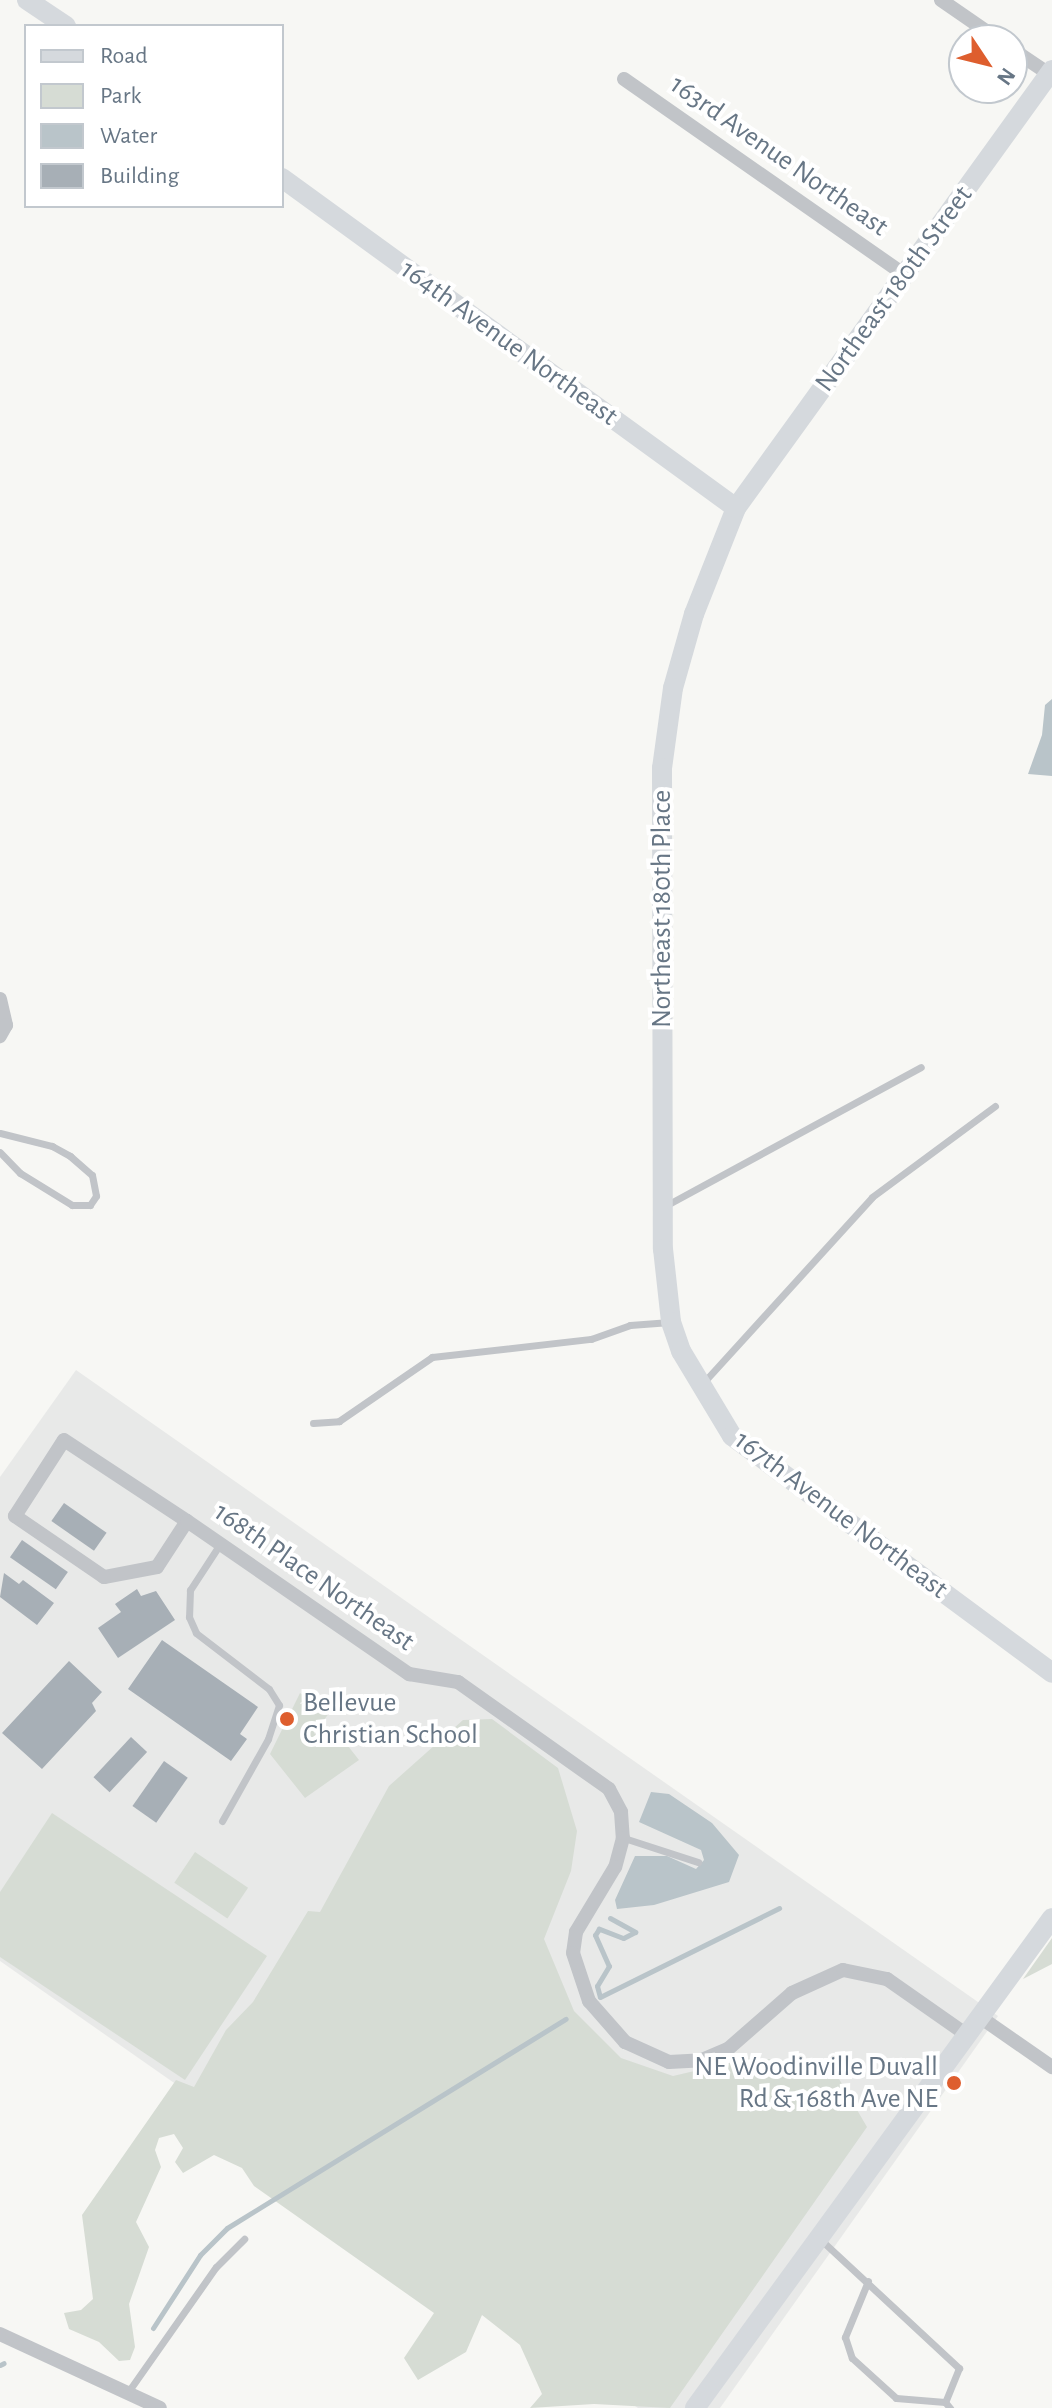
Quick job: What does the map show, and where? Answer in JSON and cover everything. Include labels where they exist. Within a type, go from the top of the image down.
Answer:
[{"type":"street","points":[[27,0],[63,24]]},
{"type":"street","points":[[941,0],[976,24]]},
{"type":"street","points":[[1028,59],[1050,72]]},
{"type":"street","name":"Northeast 180th Street","points":[[736,508],[1050,72]]},
{"type":"street","name":"163rd Avenue Northeast","points":[[624,79],[905,275]]},
{"type":"street","name":"164th Avenue Northeast","points":[[284,179],[736,508]]},
{"type":"street","name":"Northeast 180th Place","points":[[671,1322],[663,1207],[662,768],[673,688],[694,614],[736,508]]},
{"type":"street","points":[[0,999],[3,1030]]},
{"type":"street","name":"167th Avenue Northeast","points":[[671,1322],[699,1387],[732,1436],[779,1474],[1052,1673]]},
{"type":"street","name":"168th Place Northeast","points":[[187,1521],[157,1567],[104,1577],[15,1516],[64,1440],[187,1521],[409,1674],[458,1682],[577,1762],[609,1789],[621,1812],[623,1838]]},
{"type":"street","points":[[623,1838],[615,1867],[576,1932],[573,1953],[578,1978],[599,2015],[643,2053],[669,2062],[702,2060],[728,2049],[792,1993],[843,1970],[887,1979],[967,2035]]},
{"type":"street","points":[[695,2408],[1052,1918]]},
{"type":"street","points":[[980,2017],[1052,2067]]},
{"type":"street","points":[[0,2334],[160,2408]]},
{"type":"lane","points":[[663,1207],[921,1067]]},
{"type":"lane","points":[[699,1387],[872,1197],[995,1106]]},
{"type":"lane","points":[[0,1133],[45,1143],[70,1156],[92,1175],[96,1196],[90,1205],[72,1205],[20,1173],[0,1152]]},
{"type":"lane","points":[[313,1423],[339,1421],[432,1357],[578,1341],[630,1325],[671,1322]]},
{"type":"lane","points":[[220,1544],[190,1590],[189,1617],[196,1633],[269,1689],[279,1705],[268,1739],[222,1821]]},
{"type":"lane","points":[[623,1838],[698,1862]]},
{"type":"lane","points":[[819,2238],[868,2281],[959,2368],[947,2405],[896,2398],[852,2358],[845,2337],[868,2281]]},
{"type":"lane","points":[[128,2392],[216,2267],[244,2239]]},
{"type":"shaded area","name":"Bellevue Christian School","points":[[76,1370],[998,2016],[720,2408],[638,2408],[0,1961],[0,1477]]},
{"type":"green space","points":[[300,1693],[330,1712],[314,1733],[323,1742],[337,1732],[359,1760],[305,1798],[270,1754]]},
{"type":"green space","points":[[492,1719],[558,1768],[577,1831],[571,1871],[544,1939],[574,2011],[621,2058],[673,2076],[750,2058],[784,2060],[839,2079],[867,2127],[670,2408],[594,2404],[530,2408],[542,2394],[520,2345],[482,2315],[466,2352],[418,2380],[404,2358],[434,2313],[254,2186],[242,2168],[214,2155],[183,2173],[175,2162],[183,2148],[174,2134],[159,2138],[155,2150],[161,2167],[136,2222],[149,2247],[129,2304],[135,2347],[130,2360],[119,2361],[99,2342],[69,2329],[64,2313],[81,2310],[93,2299],[82,2215],[176,2080],[194,2087],[226,2030],[253,2002],[308,1911],[320,1912],[389,1786],[463,1720]]},
{"type":"green space","points":[[52,1813],[267,1956],[185,2080],[0,1957],[0,1892]]},
{"type":"green space","points":[[195,1852],[248,1888],[227,1918],[174,1883]]},
{"type":"green space","points":[[1052,1938],[1052,1964],[1023,1979]]},
{"type":"water","points":[[1052,699],[1052,776],[1028,774],[1042,735],[1045,705]]},
{"type":"water","points":[[651,1792],[669,1794],[712,1823],[739,1855],[729,1882],[654,1905],[617,1909],[615,1900],[635,1856],[667,1856],[696,1869],[704,1860],[701,1850],[639,1822]]},
{"type":"building","points":[[64,1503],[107,1533],[94,1551],[51,1521]]},
{"type":"building","points":[[22,1540],[68,1572],[56,1589],[10,1557]]},
{"type":"building","points":[[4,1573],[19,1584],[23,1580],[54,1603],[37,1625],[0,1597]]},
{"type":"building","points":[[137,1589],[141,1596],[156,1591],[175,1620],[118,1658],[98,1628],[121,1612],[115,1604]]},
{"type":"building","points":[[162,1640],[258,1707],[240,1734],[247,1739],[231,1761],[128,1689]]},
{"type":"building","points":[[69,1661],[102,1692],[92,1703],[96,1711],[42,1769],[2,1733]]},
{"type":"building","points":[[131,1737],[147,1752],[110,1792],[93,1777]]},
{"type":"building","points":[[164,1761],[188,1778],[156,1823],[132,1806]]},
{"type":"waterway","points":[[610,1918],[635,1932],[623,1938],[599,1929],[595,1935],[609,1966],[597,1986],[600,1997],[779,1908]]},
{"type":"waterway","points":[[153,2328],[200,2255],[227,2228],[566,2019]]},
{"type":"waterway","points":[[0,2365],[4,2363]]},
{"type":"place","name":"Bellevue Christian School","points":[[287,1719]]},
{"type":"place","name":"NE Woodinville Duvall Rd & 168th Ave NE","points":[[954,2083]]}]
